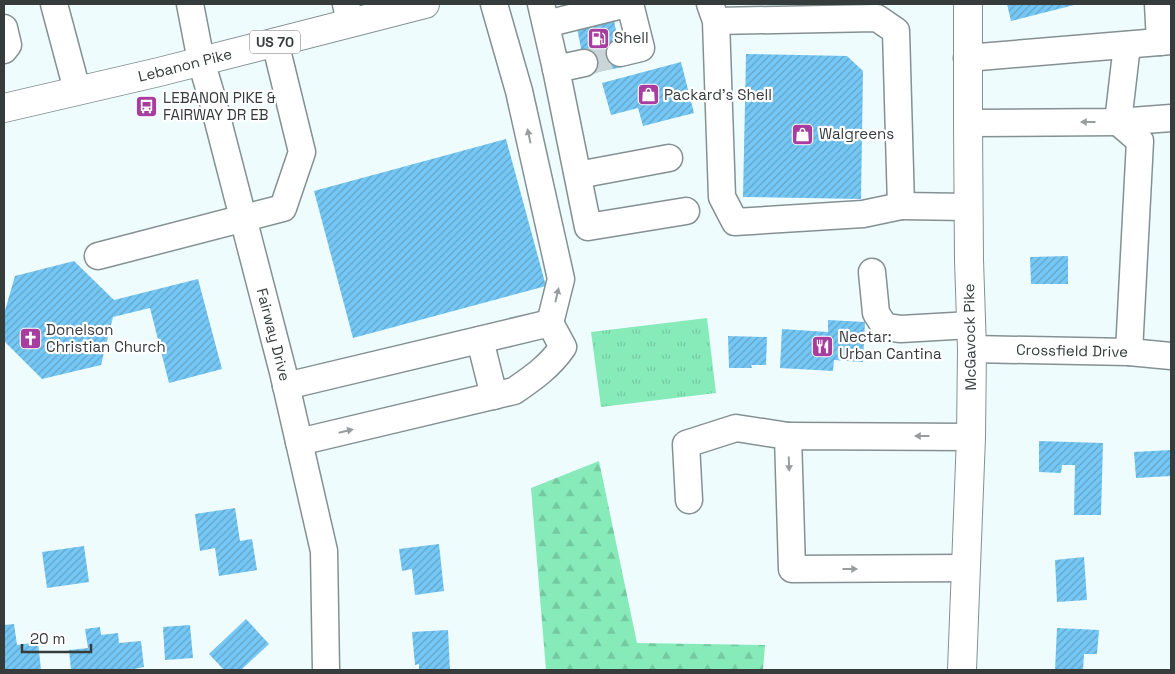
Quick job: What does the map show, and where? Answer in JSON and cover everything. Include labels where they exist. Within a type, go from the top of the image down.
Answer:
[{"type":"main road","name":"Lebanon Pike","points":[[4,108],[159,72],[275,42],[348,13],[420,4]]},
{"type":"main road","name":"McGavock Pike","points":[[962,670],[971,437],[968,4]]},
{"type":"street","points":[[54,4],[77,90]]},
{"type":"street","name":"Fairway Drive","points":[[190,4],[201,61],[286,386],[324,551],[326,670]]},
{"type":"street","points":[[299,442],[514,391],[540,373],[564,347],[550,323],[561,278],[519,91],[494,4]]},
{"type":"street","points":[[620,54],[641,48],[629,4],[543,14],[588,227],[686,210]]},
{"type":"street","points":[[967,58],[1166,42],[1158,4]]},
{"type":"street","points":[[901,206],[896,31],[877,18],[713,13],[722,197],[735,222],[863,214],[901,206],[968,207]]},
{"type":"street","points":[[4,28],[8,45],[4,50]]},
{"type":"street","points":[[98,256],[283,208],[302,152],[275,42]]},
{"type":"street","points":[[1118,122],[1127,45]]},
{"type":"street","points":[[556,69],[584,63]]},
{"type":"street","points":[[968,123],[1118,122],[1171,118]]},
{"type":"street","points":[[1118,122],[1140,141],[1129,352]]},
{"type":"street","points":[[578,175],[669,158]]},
{"type":"street","name":"Crossfield Drive","points":[[872,272],[876,313],[885,327],[1171,356]]},
{"type":"street","points":[[286,386],[550,323]]},
{"type":"street","points":[[480,340],[494,396]]},
{"type":"street","points":[[689,500],[686,444],[736,428],[788,436],[971,437]]},
{"type":"street","points":[[788,436],[792,569],[966,568]]},
{"type":"green space","points":[[707,318],[716,393],[601,407],[591,332]]},
{"type":"green space","points":[[599,461],[637,643],[765,645],[763,670],[546,670],[531,488]]},
{"type":"building","points":[[1007,4],[1078,4],[1011,21]]},
{"type":"building","name":"Shell","points":[[613,15],[623,67],[586,74],[576,23]]},
{"type":"building","name":"Walgreens","points":[[746,54],[847,56],[863,71],[861,199],[743,197]]},
{"type":"building","name":"Packard's Shell","points":[[681,62],[694,113],[643,126],[638,108],[611,115],[602,83]]},
{"type":"building","points":[[506,139],[546,286],[353,338],[314,191]]},
{"type":"building","points":[[1068,256],[1068,284],[1031,284],[1030,257]]},
{"type":"building","points":[[74,261],[114,300],[198,279],[222,369],[169,383],[150,308],[113,317],[101,365],[42,379],[4,341],[4,314],[15,276]]},
{"type":"building","name":"Nectar: Urban Cantina","points":[[828,320],[865,322],[863,362],[834,360],[833,371],[780,368],[782,329],[828,332]]},
{"type":"building","points":[[728,336],[767,337],[766,365],[751,365],[752,368],[729,368]]},
{"type":"building","points":[[1039,441],[1103,443],[1101,515],[1074,515],[1075,465],[1062,465],[1061,473],[1039,472]]},
{"type":"building","points":[[1171,450],[1171,476],[1136,478],[1134,452]]},
{"type":"building","points":[[235,508],[240,541],[252,539],[257,570],[219,576],[215,548],[200,551],[195,514]]},
{"type":"building","points":[[439,544],[444,591],[415,595],[412,569],[402,571],[399,549]]},
{"type":"building","points":[[84,546],[89,582],[47,588],[42,552]]},
{"type":"building","points":[[1084,557],[1087,600],[1057,602],[1055,560]]},
{"type":"building","points":[[246,619],[269,644],[241,670],[224,670],[209,654]]},
{"type":"building","points":[[14,624],[17,645],[38,642],[41,670],[4,670],[4,625]]},
{"type":"building","points":[[190,625],[193,658],[165,660],[163,627]]},
{"type":"building","points":[[100,627],[101,635],[118,633],[119,643],[141,641],[144,667],[129,670],[71,670],[69,650],[88,648],[85,629]]},
{"type":"building","points":[[1057,628],[1099,630],[1097,654],[1084,654],[1083,670],[1055,670]]},
{"type":"building","points":[[448,630],[450,670],[419,670],[419,664],[415,665],[412,632]]},
{"type":"tunnel","points":[[584,63],[620,53]]},
{"type":"place","name":"Shell","points":[[598,38]]},
{"type":"place","name":"Packard's Shell","points":[[648,95]]},
{"type":"place","name":"LEBANON PIKE & FAIRWAY DR EB","points":[[147,107]]},
{"type":"place","name":"Walgreens","points":[[803,134]]},
{"type":"place","name":"Donelson Christian Church","points":[[30,339]]},
{"type":"place","name":"Nectar: Urban Cantina","points":[[823,346]]}]
